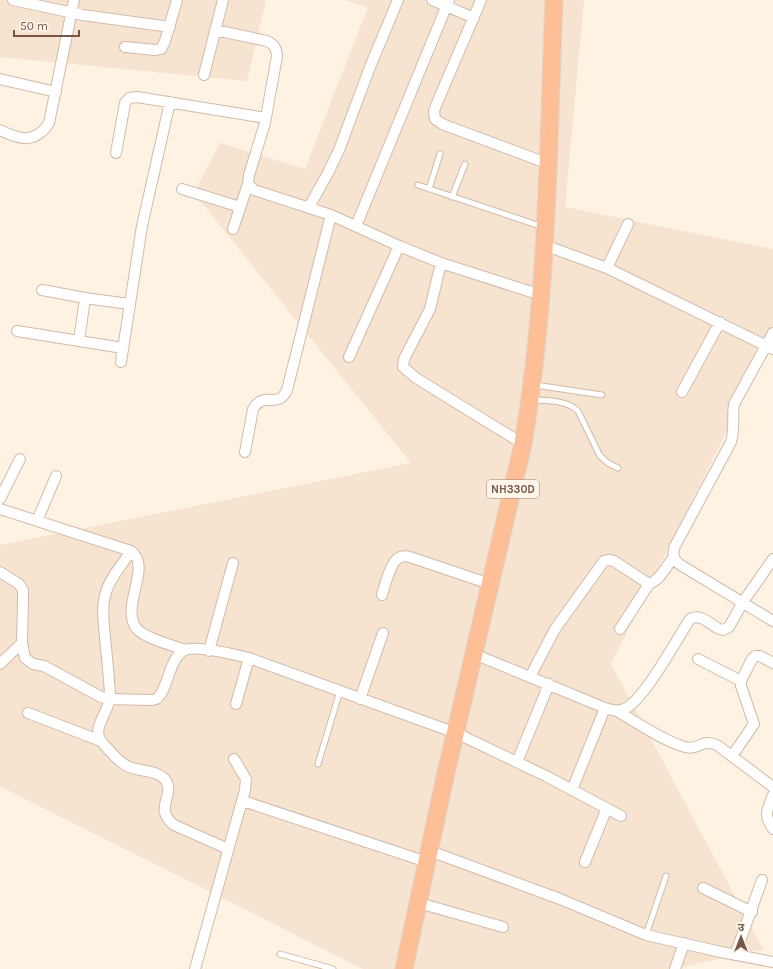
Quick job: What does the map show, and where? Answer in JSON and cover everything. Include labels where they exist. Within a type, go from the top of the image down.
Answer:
[{"type":"highway","name":"NH330D","points":[[404,969],[474,654],[523,444],[531,392],[541,295],[549,164],[554,0]]},
{"type":"street","points":[[13,0],[72,13],[170,27]]},
{"type":"street","points":[[0,130],[16,138],[26,139],[43,132],[49,123],[74,0]]},
{"type":"street","points":[[125,47],[155,50],[161,49],[164,46],[177,0]]},
{"type":"street","points":[[204,75],[222,0]]},
{"type":"street","points":[[309,207],[339,150],[398,0]]},
{"type":"street","points":[[432,0],[448,3],[474,18]]},
{"type":"street","points":[[481,0],[437,103],[434,111],[435,120],[442,124],[549,164]]},
{"type":"street","points":[[356,226],[448,3]]},
{"type":"street","points":[[215,30],[267,41],[273,44],[276,48],[277,56],[266,118],[249,175],[248,184],[233,229]]},
{"type":"street","points":[[0,79],[56,92]]},
{"type":"street","points":[[116,153],[125,103],[130,98],[137,97],[266,118]]},
{"type":"street","points":[[121,362],[142,226],[170,102]]},
{"type":"street","points":[[248,184],[254,190],[331,215],[399,246],[442,263],[541,295]]},
{"type":"street","points":[[182,189],[240,206]]},
{"type":"street","points":[[245,452],[253,410],[257,403],[263,400],[279,400],[284,396],[287,390],[331,215]]},
{"type":"street","points":[[607,268],[628,224]]},
{"type":"street","points":[[544,245],[607,268],[770,347]]},
{"type":"street","points":[[350,357],[399,246]]},
{"type":"street","points":[[442,263],[430,309],[404,359],[403,367],[416,378],[523,444]]},
{"type":"street","points":[[42,290],[130,304]]},
{"type":"street","points":[[79,341],[85,298]]},
{"type":"street","points":[[682,392],[720,322]]},
{"type":"street","points":[[17,331],[123,348]]},
{"type":"street","points":[[620,629],[649,584],[658,578],[673,558],[675,546],[731,442],[734,434],[732,414],[734,404],[770,347],[773,333]]},
{"type":"street","points":[[0,499],[20,460]]},
{"type":"street","points":[[37,521],[56,476]]},
{"type":"street","points":[[0,509],[131,551],[137,555],[139,561],[132,608],[132,620],[137,629],[145,635],[185,650]]},
{"type":"street","points":[[131,551],[105,593],[104,605],[110,699],[99,728],[98,736],[117,759],[125,765],[134,769],[156,773],[166,780],[169,786],[164,808],[166,816],[174,825],[228,849]]},
{"type":"street","points":[[382,595],[392,566],[397,559],[403,556],[490,584]]},
{"type":"street","points":[[673,558],[679,564],[773,621]]},
{"type":"street","points":[[617,711],[632,704],[643,692],[690,620],[694,617],[698,616],[719,629],[726,629],[729,627],[743,602],[773,559]]},
{"type":"street","points":[[530,676],[555,629],[604,561],[614,561],[649,584]]},
{"type":"street","points":[[210,651],[233,563]]},
{"type":"street","points":[[0,572],[19,584],[23,590],[22,643],[25,658],[33,664],[44,666],[101,697],[110,699],[157,699],[161,694],[179,654],[192,648],[249,658],[456,734],[517,762],[621,816]]},
{"type":"street","points":[[360,699],[383,633]]},
{"type":"street","points":[[0,664],[22,643]]},
{"type":"street","points":[[474,654],[605,708],[617,711],[668,740],[680,745],[692,748],[704,742],[710,742],[718,745],[773,787]]},
{"type":"street","points":[[732,756],[754,724],[741,686],[741,681],[749,664],[755,656],[760,656],[773,663]]},
{"type":"street","points":[[236,704],[249,658]]},
{"type":"street","points":[[698,659],[741,681]]},
{"type":"street","points":[[517,762],[549,684]]},
{"type":"street","points":[[572,790],[605,708]]},
{"type":"street","points":[[28,713],[101,740]]},
{"type":"street","points":[[195,969],[228,849],[243,802],[246,779],[234,759]]},
{"type":"street","points":[[773,795],[766,814],[773,829]]},
{"type":"street","points":[[243,802],[429,857],[560,899],[646,934],[735,955],[773,962]]},
{"type":"street","points":[[586,862],[607,808]]},
{"type":"street","points":[[735,955],[752,912],[762,880]]},
{"type":"street","points":[[703,888],[752,912]]},
{"type":"street","points":[[419,903],[503,927]]},
{"type":"street","points":[[675,969],[684,943]]},
{"type":"lane","points":[[429,189],[440,154]]},
{"type":"lane","points":[[452,197],[465,164]]},
{"type":"lane","points":[[418,185],[545,228]]},
{"type":"lane","points":[[531,392],[602,395]]},
{"type":"lane","points":[[531,392],[566,403],[578,411],[600,456],[608,463],[618,468]]},
{"type":"lane","points":[[318,764],[340,691]]},
{"type":"lane","points":[[646,934],[666,876]]},
{"type":"lane","points":[[280,954],[333,969]]},
{"type":"shaded area","points":[[0,0],[266,0],[247,81],[0,57]]},
{"type":"shaded area","points":[[344,0],[584,0],[565,207],[773,249],[773,338],[611,664],[763,949],[675,969],[363,969],[0,786],[0,545],[411,463],[194,193],[220,143],[305,169],[368,7]]}]
